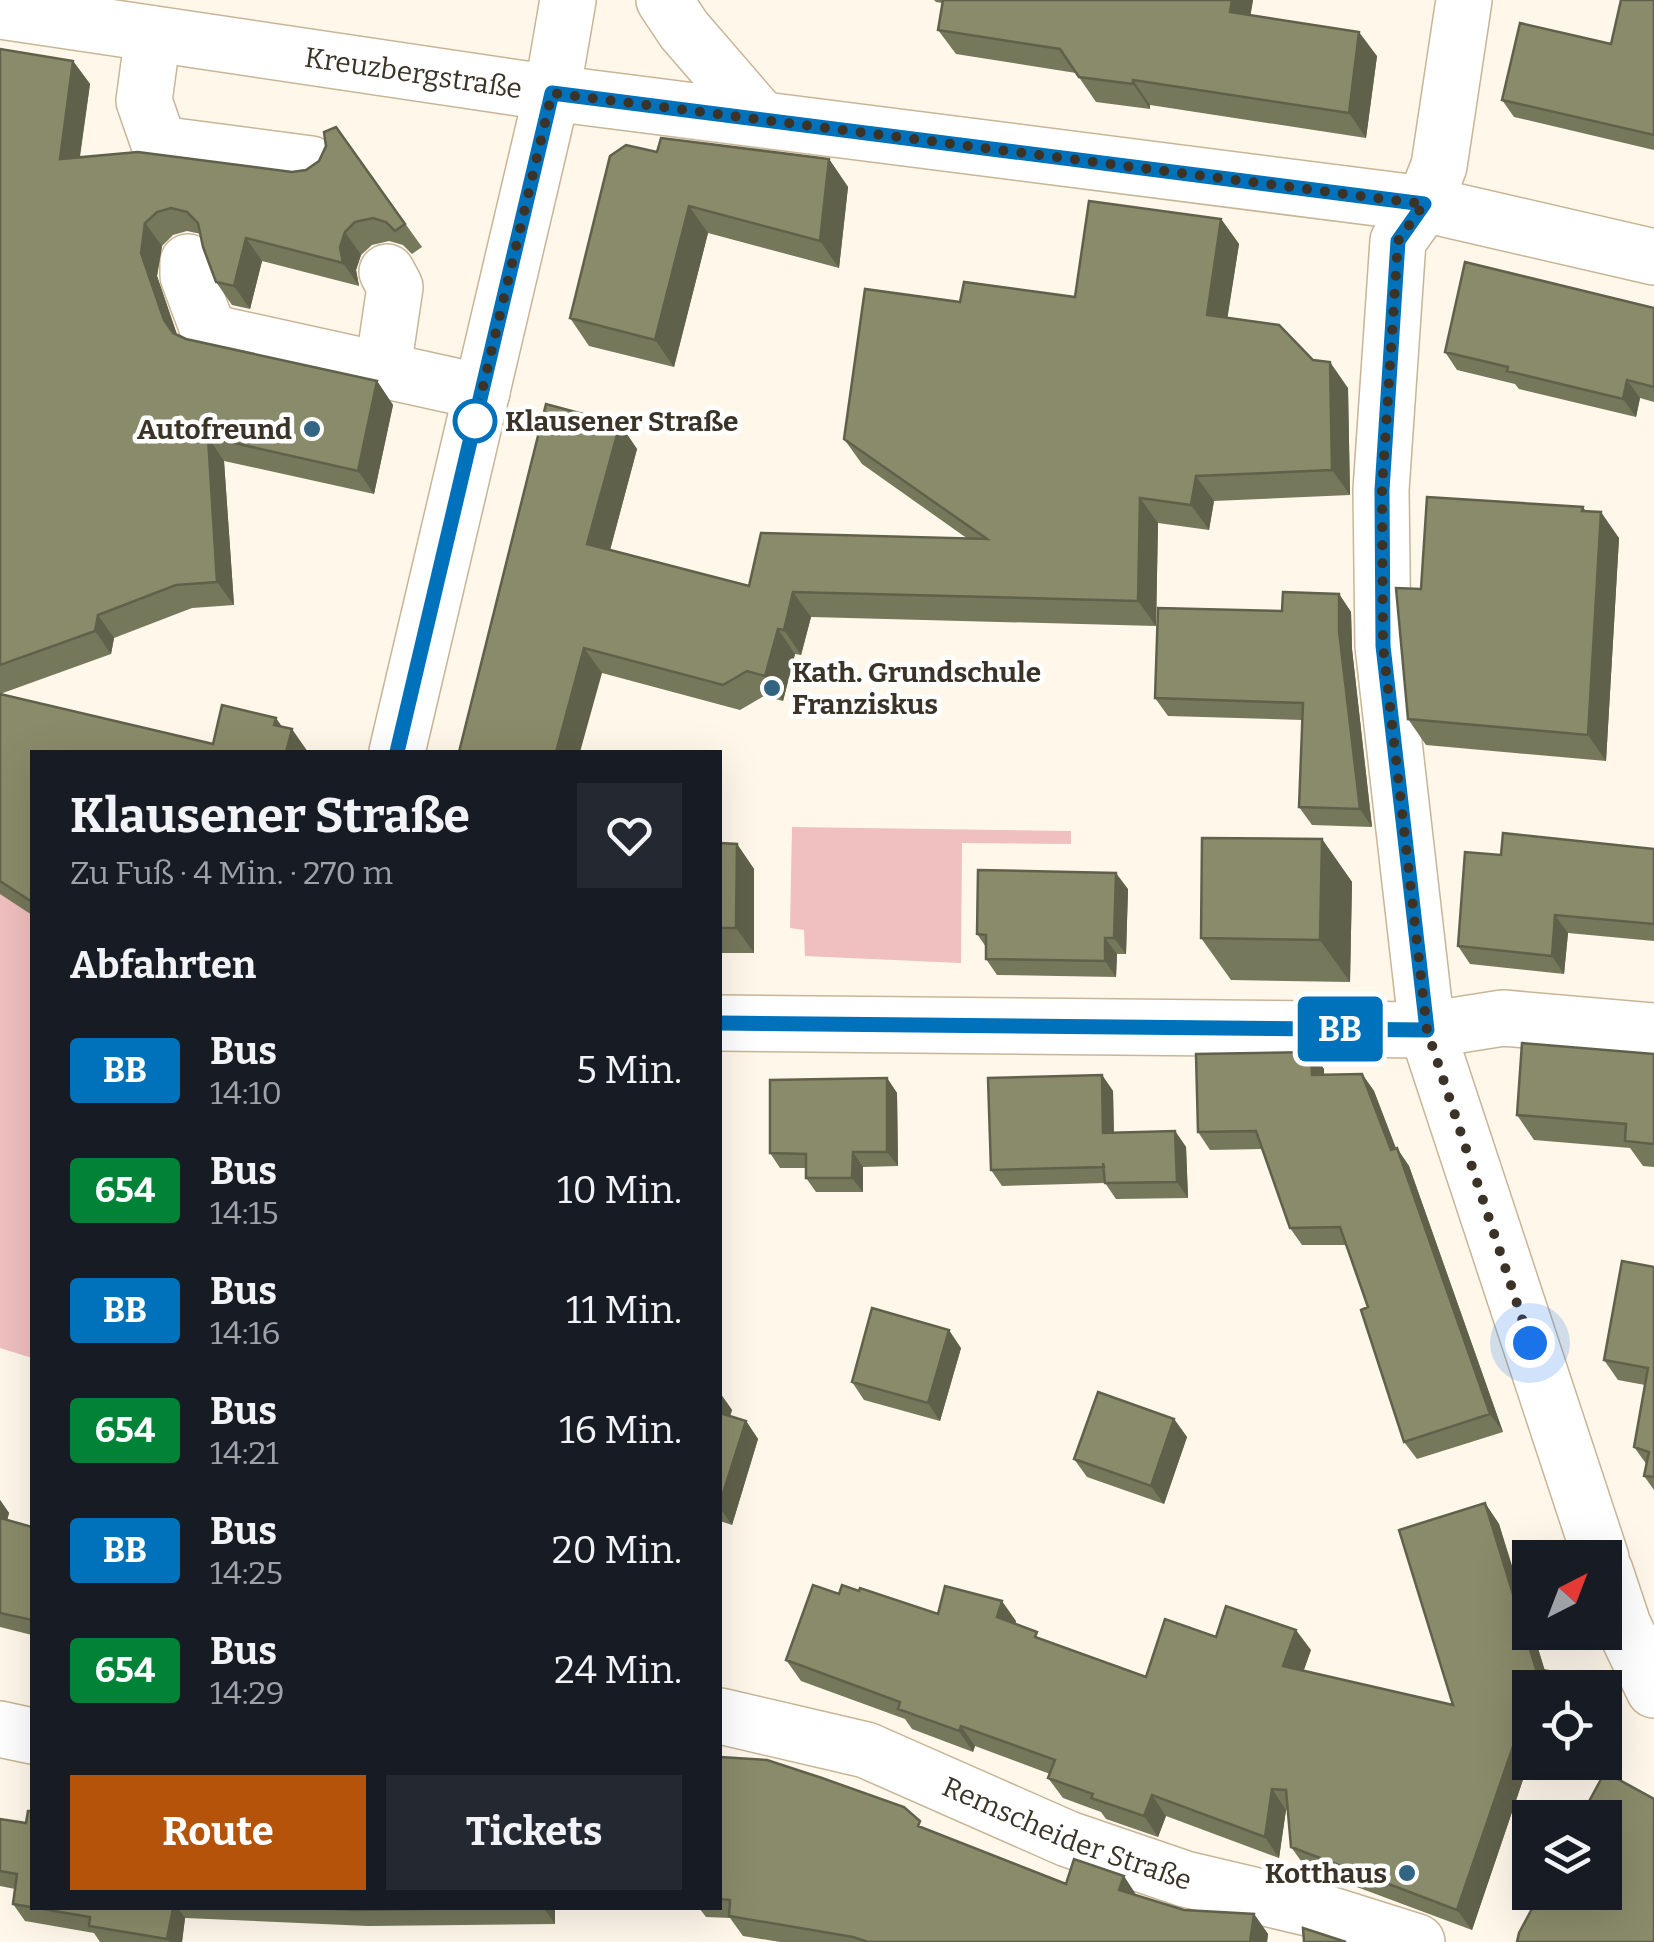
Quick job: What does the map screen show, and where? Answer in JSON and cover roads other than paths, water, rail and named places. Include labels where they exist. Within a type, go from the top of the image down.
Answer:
[{"type":"street","points":[[397,750],[552,93],[568,0]]},
{"type":"street","points":[[664,0],[684,30],[760,118]]},
{"type":"street","points":[[1464,0],[1439,166],[1424,204],[1398,241],[1382,490],[1383,646],[1427,1030],[1595,1540]]},
{"type":"street","name":"Kreuzbergstraße","points":[[0,10],[552,93],[1424,204],[1654,257]]},
{"type":"street","points":[[153,34],[144,101],[158,144],[182,160],[311,164]]},
{"type":"street","points":[[188,262],[188,276],[209,332],[482,392]]},
{"type":"street","points":[[382,368],[395,287],[387,272]]},
{"type":"street","points":[[722,1022],[1427,1030],[1503,1018],[1654,1030]]},
{"type":"street","points":[[1622,1624],[1654,1690]]},
{"type":"street","name":"Remscheider Straße","points":[[722,1716],[866,1750],[1068,1840],[1185,1879],[1312,1909],[1417,1942]]},
{"type":"street","points":[[0,1728],[30,1736]]},
{"type":"place","name":"Klausener Straße","points":[[475,421]]},
{"type":"place","name":"Autofreund","points":[[312,429]]},
{"type":"place","name":"Kath. Grundschule Franziskus","points":[[772,688]]},
{"type":"place","name":"Kotthaus","points":[[1407,1873]]}]
